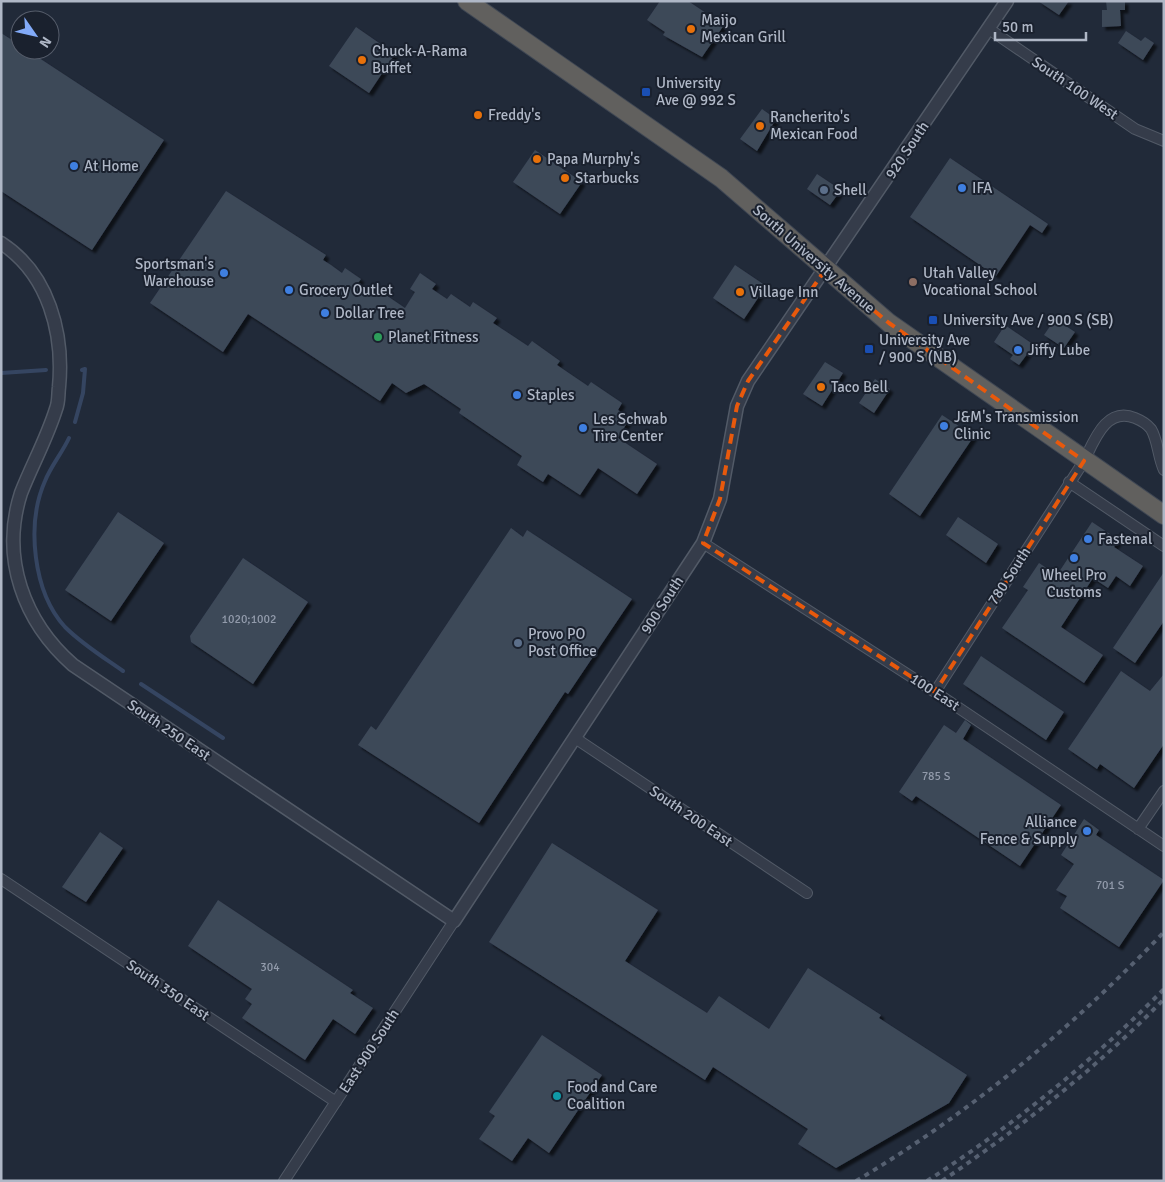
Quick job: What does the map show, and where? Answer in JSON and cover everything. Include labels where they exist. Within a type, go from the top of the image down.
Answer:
[{"type":"highway","name":"South University Avenue","points":[[466,1],[713,172],[889,324],[1164,515]]},
{"type":"street","name":"920 South","points":[[825,270],[1007,1]]},
{"type":"street","name":"South 100 West","points":[[989,29],[1135,129],[1164,140]]},
{"type":"street","name":"South 250 East","points":[[1,243],[19,258],[43,292],[51,309],[60,342],[61,369],[57,407],[15,512],[10,550],[19,590],[34,623],[47,640],[73,666],[454,921]]},
{"type":"street","name":"900 South","points":[[454,921],[703,543],[720,499],[737,406],[748,381],[825,270]]},
{"type":"street","name":"780 South","points":[[935,692],[1084,461],[1100,427],[1116,417],[1129,416],[1142,421],[1151,429],[1164,470]]},
{"type":"street","points":[[1070,482],[1164,546]]},
{"type":"street","name":"100 East","points":[[703,543],[935,692],[1164,846]]},
{"type":"street","name":"South 200 East","points":[[575,738],[807,893]]},
{"type":"street","points":[[1138,829],[1164,791]]},
{"type":"street","name":"South 350 East","points":[[1,879],[336,1102]]},
{"type":"street","name":"East 900 South","points":[[284,1181],[454,921]]},
{"type":"highlighted area","points":[[825,270],[889,323],[1084,461],[935,692],[703,543],[720,499],[737,406],[748,381]]},
{"type":"building","name":"Maijo Mexican Grill","points":[[660,1],[688,1],[724,25],[702,57],[663,35],[665,32],[647,20]]},
{"type":"building","points":[[1038,1],[1069,1],[1059,15]]},
{"type":"building","points":[[1106,1],[1125,1],[1125,10],[1120,10],[1121,26],[1102,27],[1102,10],[1107,10]]},
{"type":"building","name":"Chuck-A-Rama Buffet","points":[[356,27],[395,54],[369,93],[329,66]]},
{"type":"building","points":[[1126,31],[1141,41],[1145,37],[1154,43],[1143,60],[1118,43]]},
{"type":"building","name":"At Home","points":[[1,33],[10,39],[10,60],[42,60],[164,140],[92,250],[1,191]]},
{"type":"building","name":"Rancherito's Mexican Food","points":[[762,109],[776,119],[757,151],[740,139]]},
{"type":"building","points":[[535,150],[582,182],[560,214],[513,182]]},
{"type":"building","name":"IFA","points":[[950,158],[1048,224],[1042,233],[1030,225],[996,276],[910,217]]},
{"type":"building","name":"Shell","points":[[817,174],[841,190],[830,205],[807,189]]},
{"type":"building","points":[[226,191],[326,255],[323,260],[342,273],[345,268],[361,279],[358,283],[377,296],[380,291],[405,308],[415,292],[410,289],[420,273],[436,284],[432,289],[447,299],[451,294],[470,307],[473,302],[497,318],[493,323],[528,346],[532,341],[560,361],[557,365],[588,386],[591,382],[622,403],[618,410],[630,418],[618,438],[657,464],[637,494],[598,468],[580,495],[548,474],[543,482],[517,465],[522,456],[459,413],[461,409],[424,384],[406,393],[392,383],[380,401],[248,314],[223,352],[150,303]]},
{"type":"building","name":"Village Inn","points":[[735,265],[766,286],[744,319],[713,298]]},
{"type":"building","name":"Jiffy Lube","points":[[1055,319],[1075,332],[1064,348],[1044,335]]},
{"type":"building","name":"Jiffy Lube","points":[[1005,325],[1034,345],[1019,365],[1010,359],[1013,355],[994,342]]},
{"type":"building","name":"Taco Bell","points":[[825,362],[843,373],[822,406],[803,394]]},
{"type":"building","points":[[875,379],[890,389],[874,413],[859,403]]},
{"type":"building","points":[[942,415],[974,436],[920,516],[889,494]]},
{"type":"building","points":[[118,512],[164,543],[111,621],[65,590]]},
{"type":"building","points":[[958,517],[998,544],[986,563],[946,535]]},
{"type":"building","points":[[1092,522],[1119,540],[1114,547],[1143,566],[1130,586],[1116,576],[1108,588],[1093,578],[1061,627],[1103,655],[1084,683],[1002,628],[1028,590],[1023,587],[1039,563],[1057,575]]},
{"type":"building","name":"Provo PO Post Office","points":[[511,528],[523,537],[527,530],[632,599],[568,694],[565,692],[479,823],[358,745],[371,726],[376,730]]},
{"type":"building","points":[[243,558],[308,602],[253,684],[191,642],[190,636]]},
{"type":"building","points":[[1164,572],[1164,621],[1135,663],[1113,648]]},
{"type":"building","points":[[981,656],[1064,712],[1046,740],[963,684]]},
{"type":"building","points":[[1121,671],[1150,691],[1164,674],[1164,744],[1134,788],[1100,764],[1097,769],[1068,749]]},
{"type":"building","points":[[965,720],[971,725],[963,739],[1061,805],[1020,866],[916,796],[912,801],[899,792],[944,725],[956,733]]},
{"type":"building","points":[[1084,819],[1099,830],[1096,835],[1164,880],[1119,947],[1060,908],[1067,896],[1056,890],[1074,864],[1061,855]]},
{"type":"building","points":[[100,832],[123,848],[86,902],[62,887]]},
{"type":"building","points":[[552,843],[658,910],[625,961],[707,1013],[719,996],[769,1029],[808,968],[881,1015],[879,1018],[967,1075],[949,1103],[836,1168],[798,1144],[808,1129],[713,1067],[705,1080],[489,942]]},
{"type":"building","points":[[218,900],[353,990],[350,993],[373,1008],[355,1034],[333,1019],[305,1060],[242,1018],[252,1004],[245,999],[252,989],[188,946]]},
{"type":"building","name":"Food and Care Coalition","points":[[542,1035],[602,1075],[549,1153],[528,1138],[512,1161],[479,1139],[495,1116],[489,1112]]},
{"type":"waterway","points":[[75,422],[83,393],[85,369],[82,370]]},
{"type":"waterway","points":[[1,373],[46,370]]},
{"type":"waterway","points":[[69,438],[47,475],[39,498],[35,537],[40,577],[54,612],[65,627],[86,645],[123,671]]},
{"type":"waterway","points":[[141,684],[223,738]]},
{"type":"railway","points":[[856,1181],[939,1127],[1018,1067],[1093,1002],[1164,932]]},
{"type":"railway","points":[[927,1181],[990,1138],[1051,1091],[1109,1042],[1164,989]]},
{"type":"railway","points":[[942,1181],[1057,1096],[1112,1049],[1164,999]]},
{"type":"place","name":"Maijo Mexican Grill","points":[[691,29]]},
{"type":"place","name":"Chuck-A-Rama Buffet","points":[[362,60]]},
{"type":"place","name":"University Ave @ 992 S","points":[[646,92]]},
{"type":"place","name":"Freddy's","points":[[478,115]]},
{"type":"place","name":"Rancherito's Mexican Food","points":[[760,126]]},
{"type":"place","name":"Papa Murphy's","points":[[537,159]]},
{"type":"place","name":"At Home","points":[[74,166]]},
{"type":"place","name":"Starbucks","points":[[565,178]]},
{"type":"place","name":"IFA","points":[[962,188]]},
{"type":"place","name":"Shell","points":[[824,190]]},
{"type":"place","name":"Sportsman's Warehouse","points":[[224,273]]},
{"type":"place","name":"Utah Valley Vocational School","points":[[913,282]]},
{"type":"place","name":"Grocery Outlet","points":[[289,290]]},
{"type":"place","name":"Village Inn","points":[[740,292]]},
{"type":"place","name":"Dollar Tree","points":[[325,313]]},
{"type":"place","name":"University Ave / 900 S (SB)","points":[[933,320]]},
{"type":"place","name":"Planet Fitness","points":[[378,337]]},
{"type":"place","name":"University Ave / 900 S (NB)","points":[[869,349]]},
{"type":"place","name":"Jiffy Lube","points":[[1018,350]]},
{"type":"place","name":"Taco Bell","points":[[821,387]]},
{"type":"place","name":"Staples","points":[[517,395]]},
{"type":"place","name":"J&M's Transmission Clinic","points":[[944,426]]},
{"type":"place","name":"Les Schwab Tire Center","points":[[583,428]]},
{"type":"place","name":"Fastenal","points":[[1088,539]]},
{"type":"place","name":"Wheel Pro Customs","points":[[1074,558]]},
{"type":"place","name":"Provo PO Post Office","points":[[518,643]]},
{"type":"place","name":"Alliance Fence & Supply","points":[[1087,831]]},
{"type":"place","name":"Food and Care Coalition","points":[[557,1096]]}]
